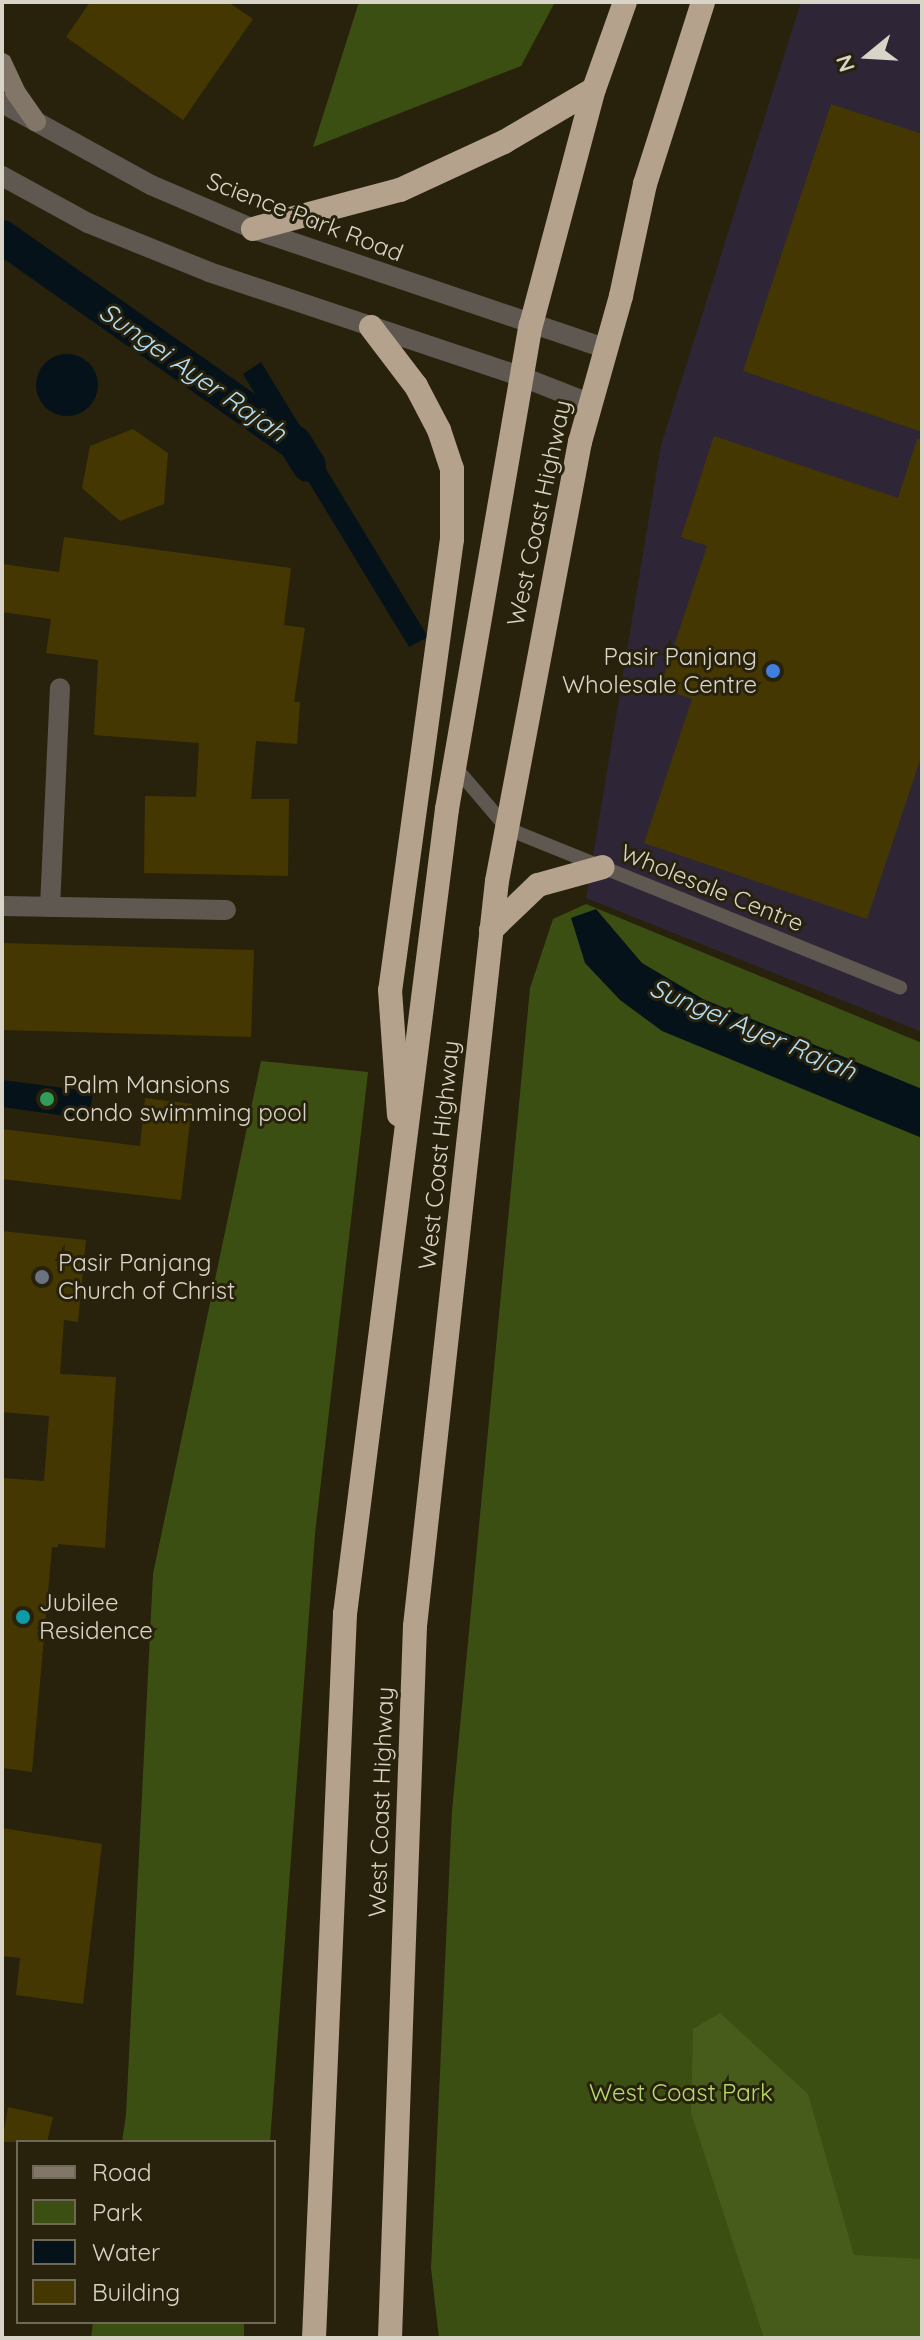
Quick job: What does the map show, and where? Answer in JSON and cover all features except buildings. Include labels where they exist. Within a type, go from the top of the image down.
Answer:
[{"type":"highway","name":"West Coast Highway","points":[[314,2338],[345,1614],[403,1157],[455,767],[520,376],[594,89],[625,2]]},
{"type":"highway","name":"West Coast Highway","points":[[390,2338],[415,1626],[491,930],[538,654],[591,404],[604,348],[621,296],[645,184],[703,2]]},
{"type":"highway","points":[[253,229],[400,190],[504,142],[594,89]]},
{"type":"highway","points":[[371,327],[416,386],[439,430],[452,469],[452,539],[390,990],[403,1157]]},
{"type":"highway","points":[[491,930],[538,885],[603,867]]},
{"type":"main road","points":[[2,63],[16,93],[36,122]]},
{"type":"street","name":"Science Park Road","points":[[2,103],[151,185],[253,229],[604,348]]},
{"type":"street","points":[[2,176],[88,223],[209,272],[520,376],[591,404]]},
{"type":"street","points":[[50,907],[60,688]]},
{"type":"street","points":[[2,906],[226,910]]},
{"type":"lane","points":[[455,767],[508,829]]},
{"type":"lane","name":"Wholesale Centre","points":[[508,829],[900,987]]},
{"type":"shaded area","name":"Pasir Panjang Wholesale Centre","points":[[801,2],[922,2],[922,1032],[586,898],[661,445]]},
{"type":"green space","points":[[359,2],[555,2],[521,66],[313,147]]},
{"type":"green space","name":"West Coast Park","points":[[586,904],[922,1043],[922,2338],[439,2338],[431,2268],[452,1811],[530,988],[553,919]]},
{"type":"green space","points":[[261,1061],[368,1072],[315,1534],[270,2140],[122,2140],[153,1574]]},
{"type":"green space","points":[[720,2013],[808,2094],[854,2255],[922,2259],[922,2338],[764,2338],[691,2113],[693,2029]]},
{"type":"green space","points":[[93,2324],[244,2324],[244,2338],[91,2338]]},
{"type":"water","points":[[61,354],[73,354],[89,363],[96,373],[96,397],[89,407],[73,416],[61,416],[41,402],[36,391],[36,379],[50,359]]},
{"type":"water","points":[[261,362],[428,637],[409,647],[243,374]]},
{"type":"water","points":[[596,909],[642,963],[703,999],[922,1089],[922,1138],[662,1031],[620,1000],[585,963],[571,918]]},
{"type":"water","name":"Palm Mansions condo swimming pool","points":[[3,1080],[93,1092],[89,1119],[2,1107]]},
{"type":"waterway","name":"Sungei Ayer Rajah","points":[[2,237],[295,443],[309,465]]},
{"type":"place","name":"Pasir Panjang Wholesale Centre","points":[[773,671]]},
{"type":"place","name":"Palm Mansions condo swimming pool","points":[[47,1099]]},
{"type":"place","name":"Pasir Panjang Church of Christ","points":[[42,1277]]},
{"type":"place","name":"Jubilee Residence","points":[[23,1617]]}]
